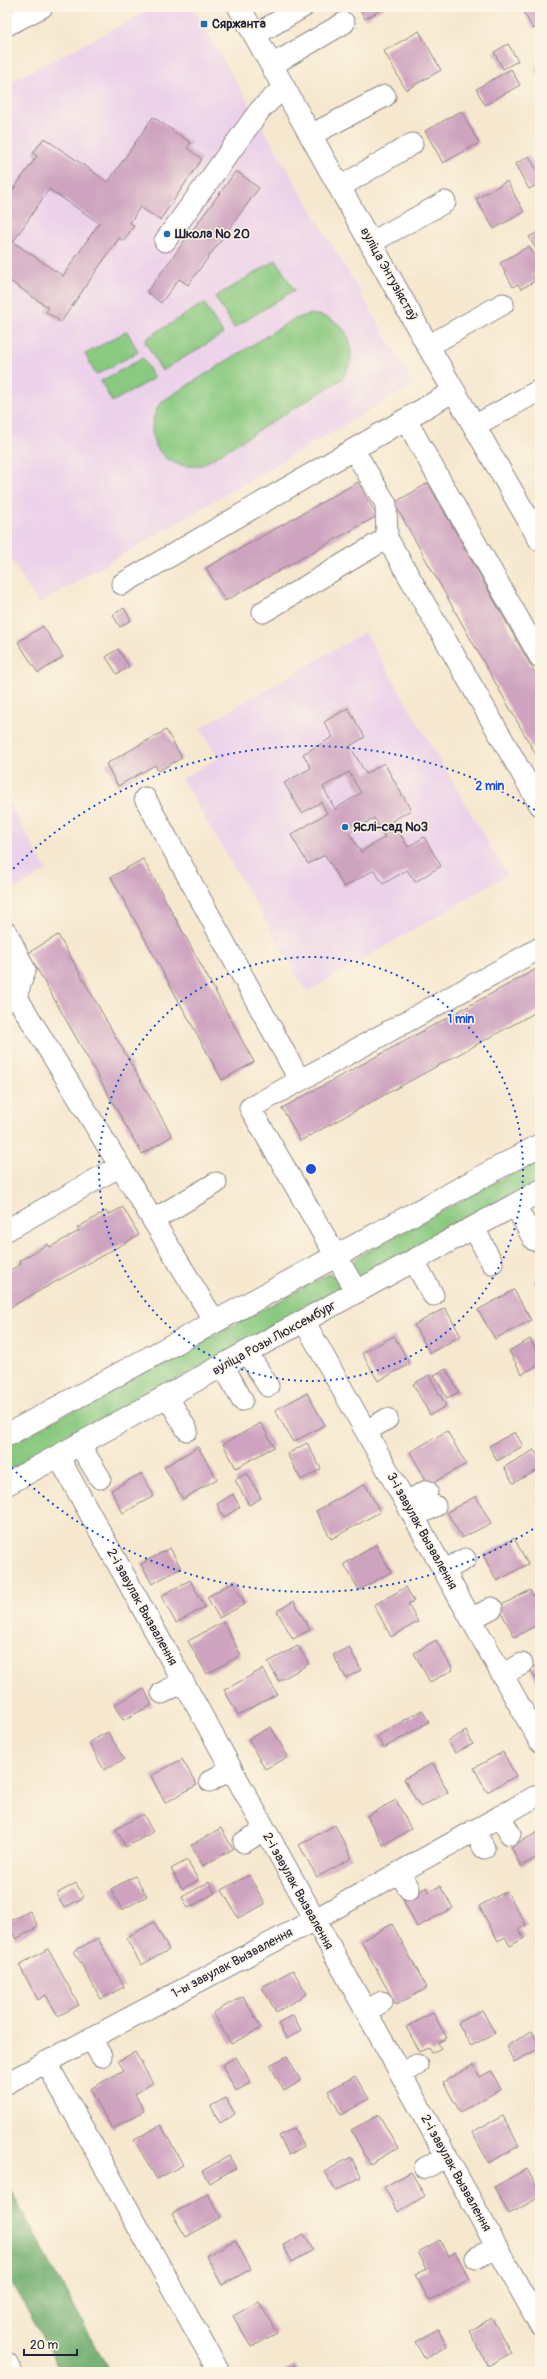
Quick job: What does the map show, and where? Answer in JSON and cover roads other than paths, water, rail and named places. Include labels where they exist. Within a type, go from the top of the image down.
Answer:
[{"type":"main road","name":"вуліца Энтузіястаў","points":[[239,7],[372,242],[428,346],[540,540]]},
{"type":"main road","points":[[7,1435],[540,1145]]},
{"type":"main road","name":"вуліца Розы Люксембург","points":[[7,1484],[540,1192]]},
{"type":"main road","points":[[7,2364],[11,2372]]},
{"type":"street","points":[[7,25],[42,7]]},
{"type":"street","points":[[255,35],[303,7]]},
{"type":"street","points":[[272,65],[344,23]]},
{"type":"street","points":[[165,241],[260,110],[284,87]]},
{"type":"street","points":[[311,135],[385,96]]},
{"type":"street","points":[[340,187],[412,144]]},
{"type":"street","points":[[372,242],[445,202]]},
{"type":"street","points":[[428,346],[503,304]]},
{"type":"street","points":[[474,426],[540,390]]},
{"type":"street","points":[[122,584],[454,392]]},
{"type":"street","points":[[406,420],[540,657]]},
{"type":"street","points":[[354,450],[386,504],[387,538],[540,805]]},
{"type":"street","points":[[262,612],[387,538]]},
{"type":"street","points":[[145,798],[299,1079]]},
{"type":"street","points":[[7,933],[25,970],[11,999],[120,1166],[215,1322]]},
{"type":"street","points":[[357,1292],[337,1255],[250,1108],[299,1079],[540,948]]},
{"type":"street","points":[[7,1230],[120,1166]]},
{"type":"street","points":[[153,1220],[216,1183]]},
{"type":"street","points":[[515,1205],[534,1240]]},
{"type":"street","points":[[474,1228],[492,1263]]},
{"type":"street","points":[[414,1261],[433,1295]]},
{"type":"street","name":"3-і завулак Вызвалення","points":[[304,1321],[540,1742]]},
{"type":"street","points":[[247,1352],[268,1386]]},
{"type":"street","points":[[223,1365],[242,1400]]},
{"type":"street","points":[[167,1396],[187,1430]]},
{"type":"street","points":[[366,1431],[387,1420]]},
{"type":"street","points":[[80,1444],[100,1478]]},
{"type":"street","name":"2-і завулак Вызвалення","points":[[58,1456],[191,1685],[231,1769],[314,1920],[374,2006],[423,2095],[450,2150],[481,2200],[497,2247],[540,2324]]},
{"type":"street","points":[[410,1510],[431,1499]]},
{"type":"street","points":[[444,1571],[465,1559]]},
{"type":"street","points":[[472,1619],[492,1608]]},
{"type":"street","points":[[502,1675],[522,1664]]},
{"type":"street","points":[[162,1693],[191,1685]]},
{"type":"street","points":[[210,1781],[231,1769]]},
{"type":"street","name":"1-ы завулак Вызвалення","points":[[7,2083],[46,2062],[119,2014],[172,1985],[203,1989],[251,1963],[266,1935],[314,1920],[362,1884],[405,1880],[425,1849],[478,1830],[505,1825],[540,1794]]},
{"type":"street","points":[[244,1842],[265,1830]]},
{"type":"street","points":[[87,2034],[101,2056]]},
{"type":"street","points":[[46,2062],[143,2222],[181,2290],[219,2372]]},
{"type":"street","points":[[425,2168],[450,2150]]},
{"type":"street","points":[[476,2258],[497,2247]]},
{"type":"place","name":"Сяржанта","points":[[204,24]]},
{"type":"place","name":"Школа № 20","points":[[167,234]]},
{"type":"place","name":"Яслі-сад №3","points":[[345,827]]}]
